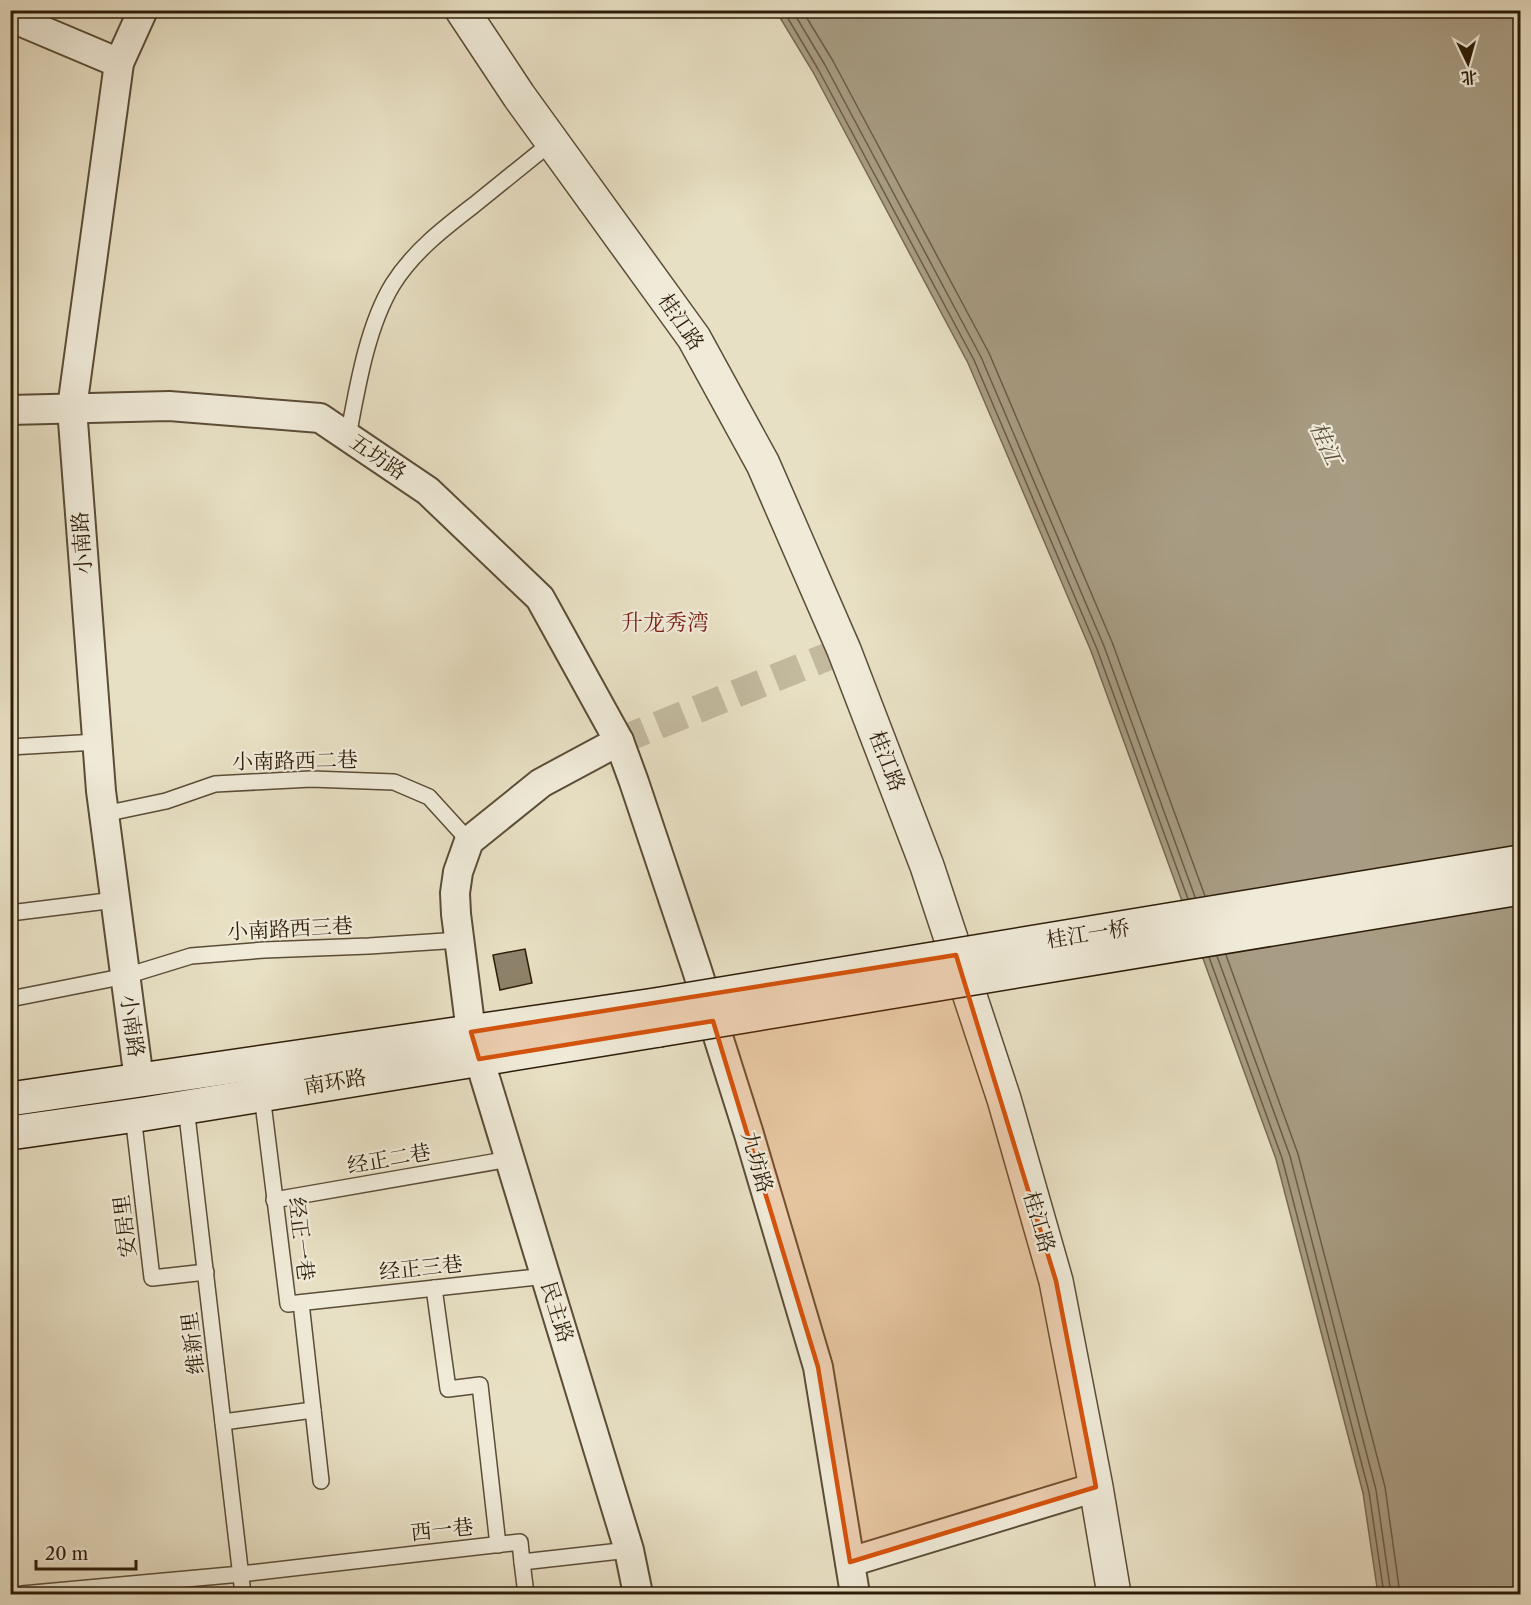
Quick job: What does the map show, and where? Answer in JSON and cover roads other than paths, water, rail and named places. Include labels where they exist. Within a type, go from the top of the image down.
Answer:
[{"type":"main road","name":"桂江路","points":[[462,10],[519,96],[694,338],[763,464],[844,650],[927,866],[1004,1099],[1056,1281],[1114,1594]]},
{"type":"main road","name":"桂江一桥","points":[[657,1017],[1521,862]]},
{"type":"main road","name":"桂江一桥","points":[[657,1017],[1521,888]]},
{"type":"main road","name":"南环路","points":[[10,1099],[139,1080],[475,1045],[657,1017]]},
{"type":"main road","name":"南环路","points":[[10,1133],[262,1095],[475,1045]]},
{"type":"street","name":"小南路","points":[[139,1080],[104,814],[72,408],[119,63],[143,10]]},
{"type":"street","points":[[10,17],[119,63]]},
{"type":"street","name":"五坊路","points":[[10,410],[170,406],[320,418],[428,490],[540,598],[619,741]]},
{"type":"street","points":[[469,841],[541,783],[619,741]]},
{"type":"street","name":"九坊路","points":[[619,741],[748,1131],[818,1367],[855,1594]]},
{"type":"street","name":"民主路","points":[[469,841],[458,872],[455,893],[475,1045],[629,1550],[638,1594]]},
{"type":"street","points":[[850,1562],[1095,1486]]},
{"type":"lane","points":[[348,437],[359,378],[377,315],[392,285],[411,258],[552,142]]},
{"type":"lane","points":[[10,747],[98,742]]},
{"type":"lane","name":"小南路西二巷","points":[[104,814],[166,801],[215,784],[311,779],[394,782],[429,797],[469,841]]},
{"type":"lane","points":[[10,913],[115,900]]},
{"type":"lane","name":"小南路西三巷","points":[[10,999],[126,976],[191,956],[460,940]]},
{"type":"lane","name":"经正一巷","points":[[262,1095],[288,1304],[301,1303],[321,1481]]},
{"type":"lane","name":"维新里","points":[[186,1107],[243,1594]]},
{"type":"lane","name":"安居里","points":[[133,1115],[152,1278],[206,1272]]},
{"type":"lane","name":"经正二巷","points":[[274,1200],[510,1159]]},
{"type":"lane","name":"经正三巷","points":[[301,1303],[546,1276]]},
{"type":"lane","points":[[434,1288],[448,1389],[480,1385],[498,1545]]},
{"type":"lane","points":[[223,1422],[313,1410]]},
{"type":"lane","name":"西一巷","points":[[22,1594],[241,1574],[520,1542],[522,1562]]},
{"type":"lane","points":[[526,1594],[522,1562],[629,1550]]},
{"type":"water","name":"桂江","points":[[776,11],[1520,11],[1520,1594],[1378,1594],[1363,1493],[1276,1159],[1091,651],[968,363],[813,72]]},
{"type":"tunnel","points":[[619,741],[844,650]]},
{"type":"district","name":"升龙秀湾","points":[[665,622]]}]
